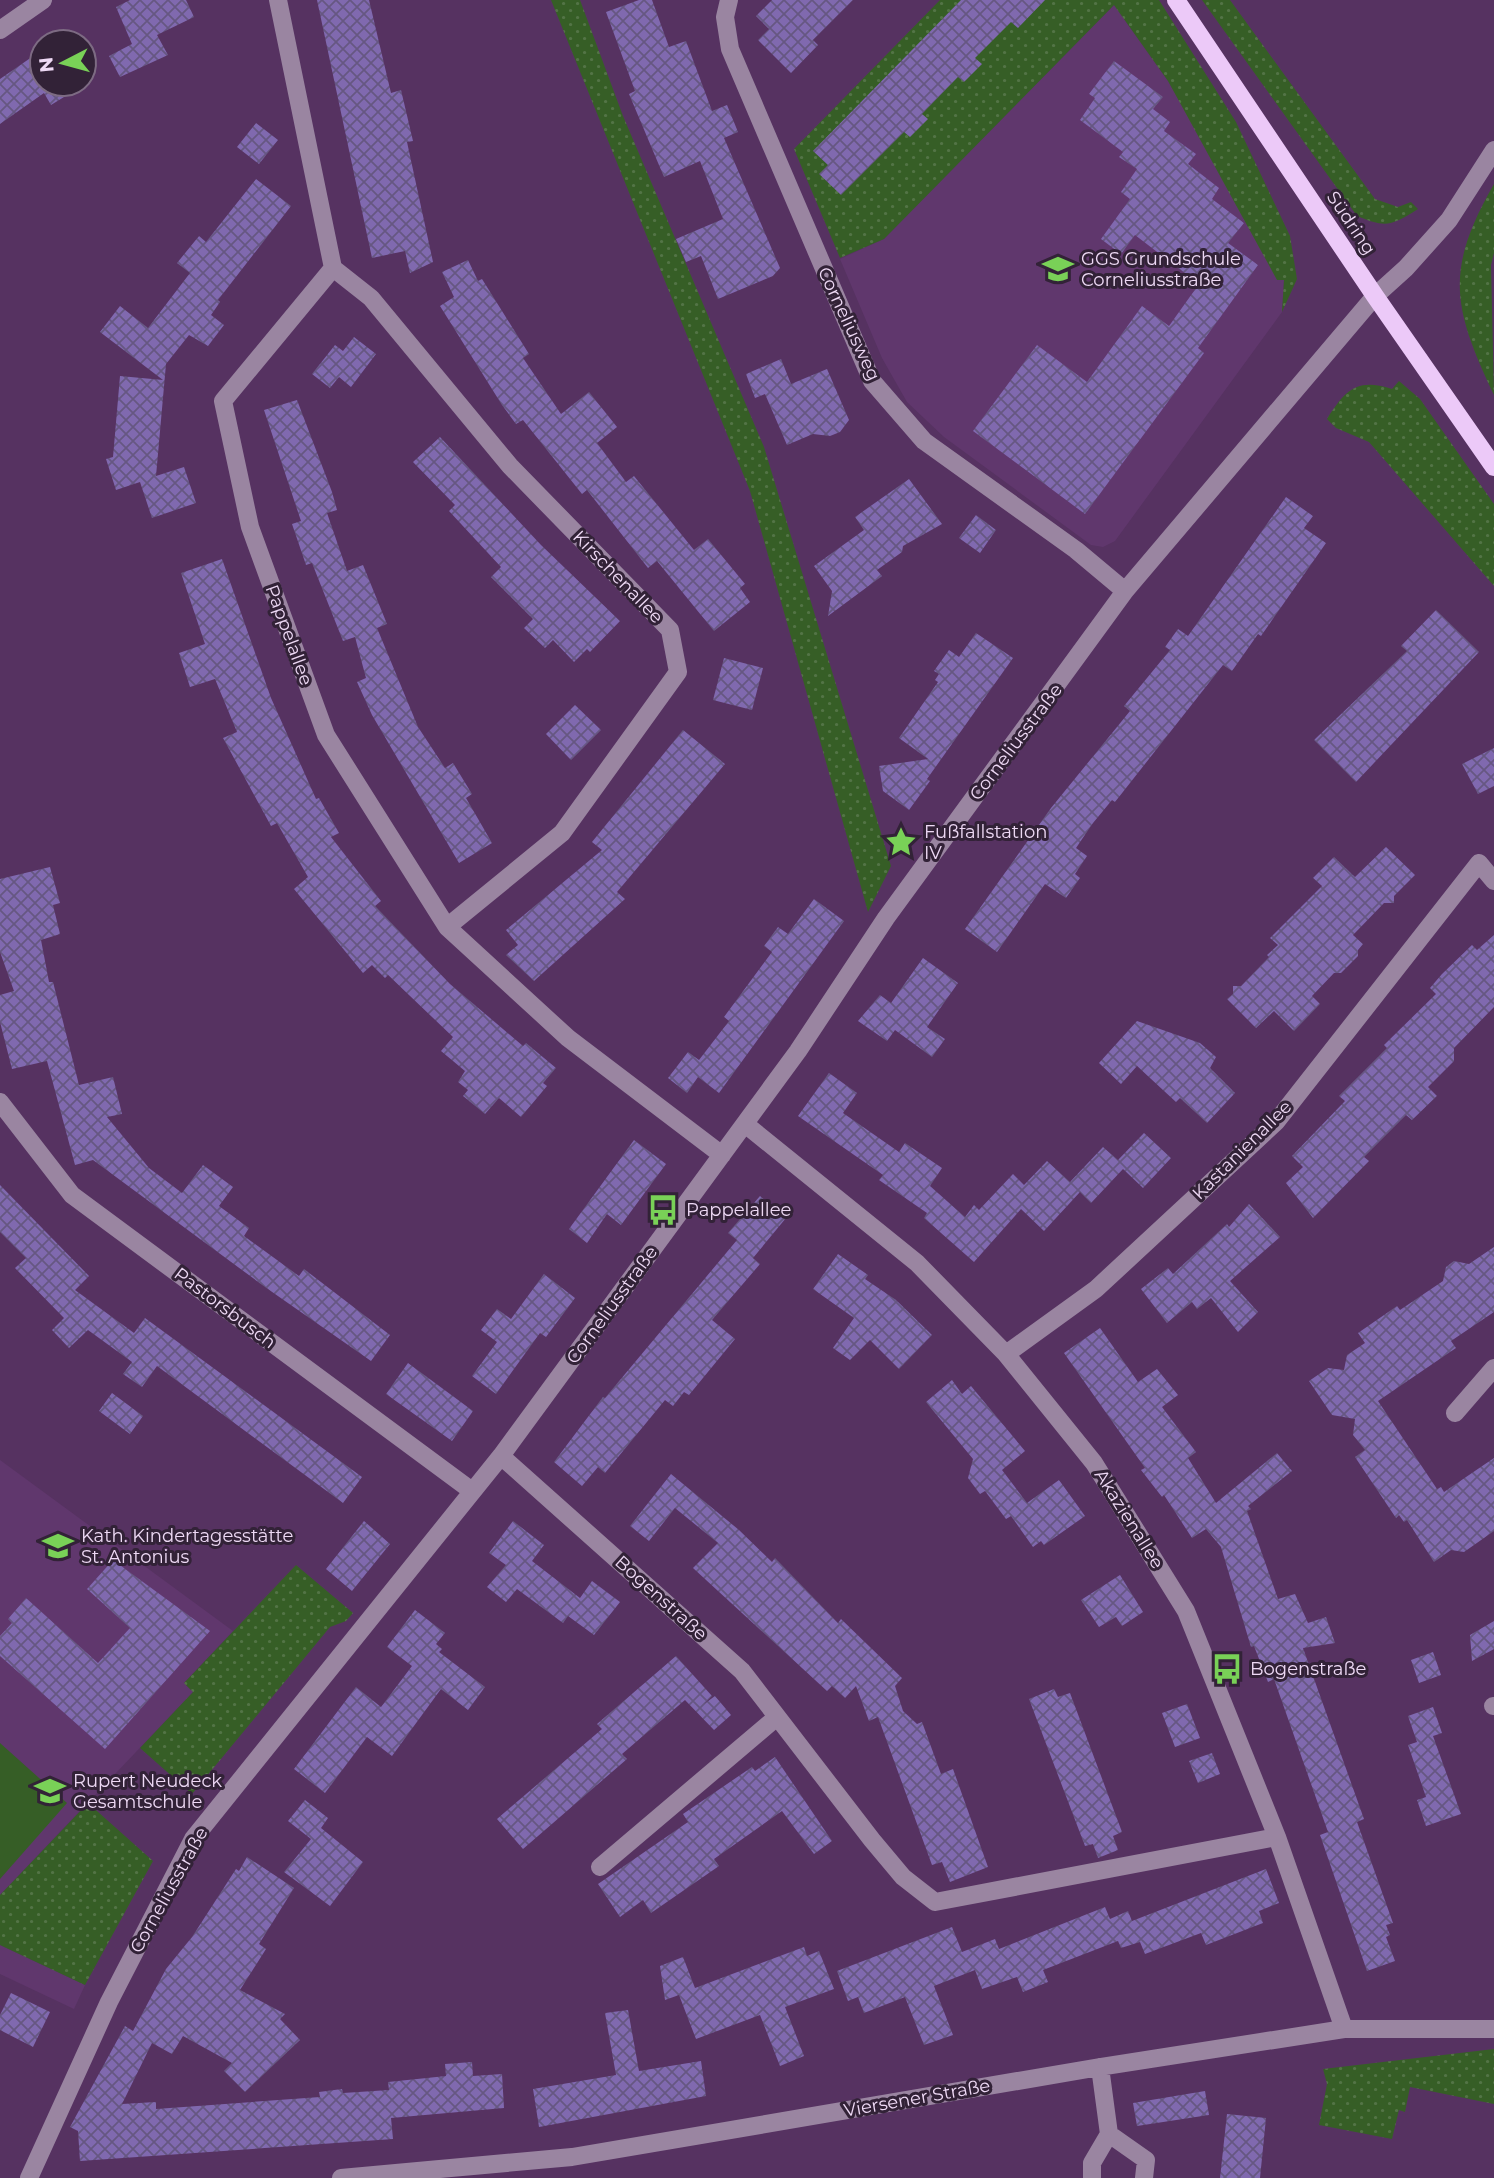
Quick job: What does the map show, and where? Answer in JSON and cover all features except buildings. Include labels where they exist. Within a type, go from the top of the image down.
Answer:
[{"type":"main road","name":"Südring","points":[[1177,0],[1375,296],[1494,467]]},
{"type":"street","points":[[0,30],[41,0]]},
{"type":"street","points":[[278,0],[334,268]]},
{"type":"street","name":"Corneliusweg","points":[[729,0],[725,17],[730,49],[872,381],[924,442],[1076,550],[1125,591]]},
{"type":"street","name":"Corneliusstraße","points":[[29,2178],[108,2001],[193,1839],[501,1456],[799,1051],[886,918],[1125,591],[1375,296],[1406,268],[1449,220],[1494,150]]},
{"type":"street","name":"Pappelallee","points":[[334,268],[223,401],[250,527],[326,735],[447,927],[568,1038],[722,1155]]},
{"type":"street","name":"Kirschenallee","points":[[334,268],[371,298],[510,466],[670,630],[678,672],[562,833],[447,927]]},
{"type":"street","name":"Kastanienallee","points":[[1006,1354],[1096,1289],[1276,1122],[1479,863],[1494,881]]},
{"type":"street","name":"Pastorsbusch","points":[[0,1102],[72,1195],[472,1491]]},
{"type":"street","name":"Akazienallee","points":[[745,1124],[917,1263],[1006,1354],[1094,1463],[1186,1611],[1277,1837],[1344,2029]]},
{"type":"street","points":[[1455,1413],[1494,1368]]},
{"type":"street","name":"Bogenstraße","points":[[501,1456],[742,1671],[872,1840],[903,1877],[935,1902],[1277,1837]]},
{"type":"street","points":[[600,1867],[777,1717]]},
{"type":"street","name":"Viersener Straße","points":[[341,2178],[572,2157],[1100,2067],[1344,2029],[1494,2029]]},
{"type":"street","points":[[1092,2178],[1092,2163],[1109,2134],[1100,2067]]},
{"type":"street","points":[[1109,2134],[1146,2160],[1144,2178]]},
{"type":"shaded area","name":"GGS Grundschule Corneliusstraße","points":[[1114,5],[1168,81],[1284,280],[1282,312],[1115,541],[1103,547],[1091,545],[944,437],[907,402],[882,358],[840,259],[884,239]]},
{"type":"shaded area","name":"Kath. Kindertagesstätte St. Antonius","points":[[0,1460],[233,1631],[184,1683],[193,1692],[0,1895]]},
{"type":"shaded area","points":[[0,1945],[85,1985],[74,2009],[0,1974]]},
{"type":"green space","points":[[551,0],[580,0],[623,116],[764,447],[891,866],[868,912],[750,491]]},
{"type":"green space","points":[[940,0],[1159,0],[1236,122],[1290,236],[1297,279],[1282,312],[1284,280],[1277,280],[1168,81],[1114,5],[884,239],[840,258],[794,149]]},
{"type":"green space","points":[[1202,0],[1230,0],[1375,199],[1398,207],[1411,202],[1418,209],[1394,222],[1382,224],[1357,216]]},
{"type":"green space","points":[[1494,184],[1494,253],[1491,265],[1494,395],[1470,338],[1460,290],[1461,266],[1467,241]]},
{"type":"green space","points":[[1399,381],[1420,399],[1494,504],[1494,586],[1369,442],[1336,428],[1327,419],[1340,400],[1354,389],[1370,385],[1392,389]]},
{"type":"green space","points":[[296,1565],[353,1613],[346,1621],[330,1627],[192,1794],[140,1748],[193,1692],[184,1683]]},
{"type":"green space","points":[[0,1743],[67,1803],[0,1879]]},
{"type":"green space","points":[[88,1803],[153,1861],[85,1985],[0,1945],[0,1895]]},
{"type":"green space","points":[[1494,2049],[1494,2104],[1410,2087],[1405,2112],[1399,2110],[1392,2139],[1319,2125],[1327,2084],[1323,2069]]},
{"type":"place","name":"GGS Grundschule Corneliusstraße","points":[[1058,269]]},
{"type":"place","name":"Fußfallstation IV","points":[[901,842]]},
{"type":"place","name":"Pappelallee","points":[[663,1210]]},
{"type":"place","name":"Kath. Kindertagesstätte St. Antonius","points":[[58,1546]]},
{"type":"place","name":"Bogenstraße","points":[[1227,1669]]},
{"type":"place","name":"Rupert Neudeck Gesamtschule","points":[[50,1791]]}]
